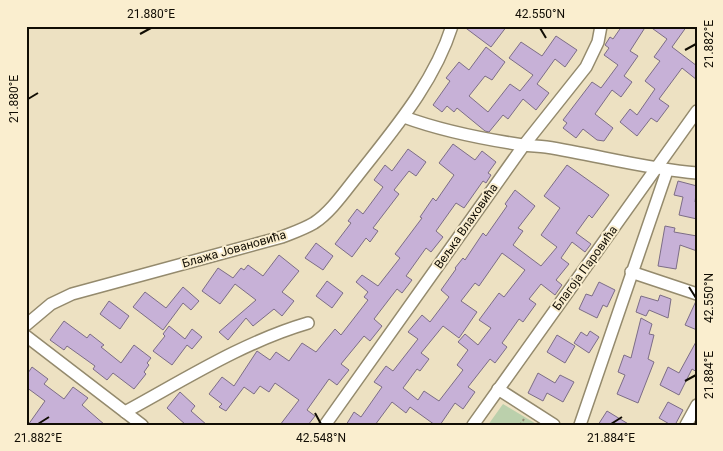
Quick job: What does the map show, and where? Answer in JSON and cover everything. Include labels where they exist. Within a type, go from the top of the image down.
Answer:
[{"type":"street","name":"Блажа Јовановића","points":[[26,325],[51,304],[72,294],[282,237],[314,223],[343,194],[404,117],[436,65],[452,26]]},
{"type":"street","name":"Вељка Влаховића","points":[[325,425],[524,145],[586,67],[598,42],[601,26]]},
{"type":"street","name":"Благоја Паровића","points":[[473,425],[662,170],[697,111]]},
{"type":"street","points":[[404,117],[430,126],[524,145],[545,147],[662,170],[697,173]]},
{"type":"street","points":[[580,425],[631,272],[662,170]]},
{"type":"street","points":[[631,272],[697,294]]},
{"type":"street","points":[[125,412],[233,353],[281,331],[308,323]]},
{"type":"street","points":[[26,336],[140,424]]},
{"type":"street","points":[[498,389],[554,425]]},
{"type":"street","points":[[686,425],[697,405]]},
{"type":"path","points":[[520,425],[525,417]]},
{"type":"green space","points":[[503,404],[538,425],[488,425]]},
{"type":"building","points":[[463,26],[507,26],[491,47]]},
{"type":"building","points":[[622,26],[646,26],[630,51],[638,56],[624,76],[632,82],[621,97],[612,90],[595,114],[613,128],[604,141],[597,140],[583,129],[576,138],[563,128],[567,123],[563,120],[592,82],[601,88],[618,65],[604,55],[609,48],[605,45],[610,37],[613,39]]},
{"type":"building","points":[[649,26],[687,26],[672,47],[697,66],[697,80],[682,68],[659,99],[669,106],[657,122],[651,118],[637,136],[620,122],[630,109],[637,115],[655,89],[645,81],[660,61],[654,57],[667,39]]},
{"type":"building","points":[[556,36],[577,50],[565,67],[555,59],[537,84],[549,93],[536,110],[523,99],[508,119],[503,115],[489,132],[485,131],[457,108],[454,112],[447,106],[442,112],[433,105],[450,81],[446,78],[459,62],[469,70],[486,47],[505,62],[492,80],[485,76],[469,96],[488,112],[510,84],[520,91],[533,75],[509,58],[521,42],[542,56]]},
{"type":"building","points":[[453,144],[475,160],[482,151],[496,162],[488,173],[491,175],[486,183],[483,181],[464,208],[456,203],[436,231],[443,237],[431,252],[426,248],[406,276],[412,280],[402,293],[397,289],[374,319],[382,326],[370,341],[364,336],[341,364],[349,370],[337,385],[329,379],[307,410],[315,416],[308,425],[280,425],[299,400],[275,383],[269,392],[260,386],[254,394],[244,387],[226,411],[219,407],[222,404],[209,394],[222,377],[234,386],[257,351],[270,360],[276,352],[289,361],[302,343],[316,352],[335,329],[341,335],[368,300],[364,297],[368,292],[356,282],[362,275],[378,286],[400,258],[395,254],[422,218],[420,217],[433,198],[436,201],[454,175],[439,163]]},
{"type":"building","points":[[408,149],[426,162],[416,176],[409,171],[394,190],[399,194],[373,228],[378,231],[370,242],[366,238],[352,257],[335,244],[351,223],[348,221],[357,209],[363,214],[383,187],[374,180],[385,165],[392,171]]},
{"type":"building","points":[[567,165],[609,195],[592,218],[589,215],[576,233],[591,244],[585,252],[572,242],[561,258],[569,264],[556,280],[562,285],[555,295],[541,284],[529,299],[536,304],[523,322],[519,319],[502,343],[507,347],[495,363],[490,359],[468,387],[475,392],[463,409],[455,403],[440,425],[435,425],[410,407],[406,413],[392,402],[375,425],[346,425],[354,412],[361,417],[382,387],[374,382],[386,366],[393,371],[418,339],[408,332],[422,315],[430,322],[449,297],[441,290],[455,268],[463,258],[465,260],[483,233],[486,236],[507,206],[505,204],[515,190],[535,206],[518,228],[523,231],[513,245],[541,266],[557,247],[541,235],[560,208],[544,196]],"holes":[[[502,253],[525,270],[504,297],[499,293],[479,320],[491,328],[478,345],[465,334],[458,342],[468,350],[457,365],[463,370],[439,401],[424,391],[418,400],[403,388],[417,369],[420,371],[429,359],[421,353],[443,326],[459,338],[477,312],[461,301],[475,283],[479,286]]]},
{"type":"building","points":[[678,181],[697,186],[695,202],[697,203],[697,219],[679,215],[683,197],[674,195]]},
{"type":"building","points":[[665,226],[675,228],[674,232],[697,236],[697,251],[680,245],[676,269],[658,266]]},
{"type":"building","points":[[316,243],[333,256],[323,270],[305,258]]},
{"type":"building","points":[[279,255],[299,271],[282,292],[294,301],[282,316],[274,309],[253,326],[246,318],[228,340],[219,332],[256,300],[235,284],[220,304],[202,291],[218,268],[233,278],[241,268],[244,270],[248,265],[263,276]]},
{"type":"building","points":[[327,281],[343,293],[332,308],[316,296]]},
{"type":"building","points":[[599,282],[615,290],[607,307],[603,305],[597,318],[579,309],[586,294],[592,296]]},
{"type":"building","points":[[183,287],[199,301],[191,310],[183,303],[163,330],[133,307],[145,292],[166,308]]},
{"type":"building","points":[[660,295],[671,299],[668,318],[649,310],[646,316],[636,312],[641,296],[658,301]]},
{"type":"building","points":[[109,301],[129,316],[120,329],[100,314]]},
{"type":"building","points":[[697,301],[697,330],[685,325]]},
{"type":"building","points":[[641,318],[652,324],[649,334],[654,335],[648,359],[654,362],[638,403],[617,394],[625,375],[618,372],[624,355],[631,358]]},
{"type":"building","points":[[64,321],[87,338],[90,334],[104,345],[101,347],[121,363],[134,345],[151,358],[144,372],[146,374],[134,389],[113,373],[107,380],[93,369],[95,366],[67,346],[64,350],[50,340]]},
{"type":"building","points":[[169,326],[185,339],[192,329],[202,337],[192,349],[187,345],[172,365],[153,351],[165,336],[163,334]]},
{"type":"building","points":[[590,331],[599,337],[589,353],[574,343],[581,332],[587,336]]},
{"type":"building","points":[[557,335],[575,346],[565,363],[547,352]]},
{"type":"building","points":[[697,340],[697,372],[692,369],[679,395],[660,385],[668,367],[679,373]]},
{"type":"building","points":[[32,367],[48,379],[44,384],[64,399],[73,387],[88,398],[82,405],[105,425],[28,425],[45,401],[26,387],[26,376]]},
{"type":"building","points":[[538,373],[555,383],[560,375],[574,382],[563,402],[547,393],[543,401],[528,393]]},
{"type":"building","points":[[180,392],[195,406],[191,411],[207,425],[186,425],[167,408]]},
{"type":"building","points":[[668,402],[683,410],[675,425],[671,425],[659,418]]},
{"type":"building","points":[[607,411],[630,425],[598,425]]}]
